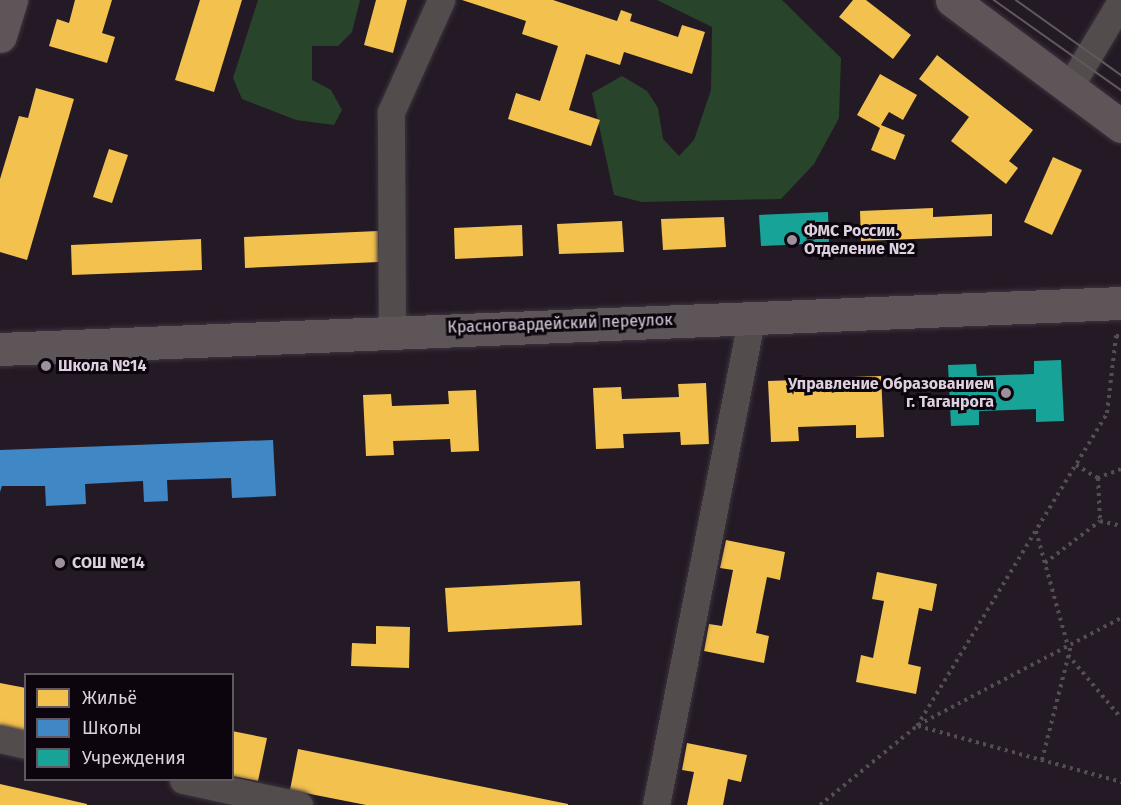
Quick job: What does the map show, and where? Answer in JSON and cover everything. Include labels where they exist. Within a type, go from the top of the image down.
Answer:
[{"type":"main road","points":[[0,36],[11,0]]},
{"type":"main road","points":[[952,0],[1121,126]]},
{"type":"main road","name":"Красногвардейский переулок","points":[[0,350],[392,331],[1121,303]]},
{"type":"street","points":[[392,331],[392,112],[441,0]]},
{"type":"street","points":[[1070,86],[1121,1]]},
{"type":"street","points":[[656,805],[752,317]]},
{"type":"street","points":[[0,739],[24,745]]},
{"type":"street","points":[[187,781],[269,802],[299,805]]},
{"type":"path","points":[[917,726],[1107,413],[1116,336],[1121,336]]},
{"type":"path","points":[[1076,465],[1098,478]]},
{"type":"path","points":[[1098,478],[1121,469]]},
{"type":"path","points":[[1098,478],[1100,521]]},
{"type":"path","points":[[1100,521],[1121,526]]},
{"type":"path","points":[[1045,563],[1100,521]]},
{"type":"path","points":[[1036,530],[1069,645],[1042,760]]},
{"type":"path","points":[[820,805],[917,726],[1121,618]]},
{"type":"path","points":[[1068,654],[1121,718]]},
{"type":"path","points":[[917,726],[1121,782]]},
{"type":"green space","points":[[258,0],[360,0],[352,32],[338,46],[312,46],[312,80],[331,90],[342,110],[334,125],[296,120],[242,99],[233,78]]},
{"type":"green space","points":[[657,0],[782,0],[841,58],[839,118],[814,164],[781,199],[642,202],[614,195],[592,93],[622,76],[647,91],[658,108],[663,139],[679,156],[694,140],[711,90],[712,27]]},
{"type":"building: Жильё","points":[[75,0],[112,0],[102,33],[115,37],[107,63],[49,46],[57,19],[69,23]]},
{"type":"building: Жильё","points":[[200,0],[242,0],[214,92],[175,80]]},
{"type":"building: Жильё","points":[[376,0],[407,0],[393,53],[364,45]]},
{"type":"building: Жильё","points":[[462,0],[553,0],[617,21],[621,10],[632,14],[630,21],[678,37],[682,25],[705,32],[692,74],[624,52],[620,65],[586,54],[569,110],[600,120],[591,146],[508,119],[516,93],[540,101],[558,46],[522,34],[526,21]]},
{"type":"building: Жильё","points":[[853,0],[866,0],[911,35],[893,59],[839,17]]},
{"type":"building: Жильё","points":[[937,55],[1033,130],[1009,161],[1018,168],[1006,184],[951,141],[969,117],[919,79]]},
{"type":"building: Жильё","points":[[880,74],[917,95],[903,120],[889,112],[881,125],[905,135],[895,160],[871,150],[880,128],[857,115]]},
{"type":"building: Жильё","points":[[36,88],[74,99],[27,260],[0,252],[0,179],[19,116],[28,118]]},
{"type":"building: Жильё","points":[[109,149],[128,155],[112,203],[93,197]]},
{"type":"building: Жильё","points":[[1053,157],[1082,170],[1052,235],[1024,222]]},
{"type":"building: Жильё","points":[[933,208],[933,217],[992,214],[992,236],[861,241],[860,211]]},
{"type":"building: Жильё","points":[[724,217],[726,247],[663,250],[661,219]]},
{"type":"building: Жильё","points":[[622,221],[624,252],[559,254],[557,224]]},
{"type":"building: Жильё","points":[[522,225],[523,256],[455,259],[454,228]]},
{"type":"building: Жильё","points":[[378,231],[379,262],[245,268],[244,237]]},
{"type":"building: Жильё","points":[[201,239],[202,270],[72,275],[71,245]]},
{"type":"building: Жильё","points":[[881,376],[884,437],[856,438],[856,425],[798,427],[799,441],[771,442],[768,381],[796,380],[797,392],[854,390],[853,377]]},
{"type":"building: Жильё","points":[[706,383],[709,444],[681,445],[680,432],[623,434],[624,448],[596,449],[593,388],[621,387],[622,399],[679,397],[678,384]]},
{"type":"building: Жильё","points":[[476,390],[479,451],[451,452],[450,439],[393,441],[394,455],[366,456],[363,395],[391,394],[392,406],[449,404],[448,391]]},
{"type":"building: Жильё","points":[[726,540],[785,552],[780,580],[767,577],[756,633],[769,636],[764,663],[704,651],[709,624],[722,626],[733,570],[720,568]]},
{"type":"building: Жильё","points":[[877,572],[937,584],[932,611],[919,608],[908,664],[921,667],[916,694],[856,682],[861,655],[873,658],[884,601],[872,599]]},
{"type":"building: Жильё","points":[[580,581],[582,625],[448,632],[445,588]]},
{"type":"building: Жильё","points":[[376,626],[410,627],[409,668],[351,666],[352,643],[376,644]]},
{"type":"building: Жильё","points":[[0,683],[24,688],[24,734],[0,728]]},
{"type":"building: Жильё","points":[[234,731],[267,738],[258,781],[234,776]]},
{"type":"building: Жильё","points":[[687,743],[747,755],[741,782],[728,779],[723,805],[687,805],[694,772],[682,770]]},
{"type":"building: Жильё","points":[[298,749],[568,805],[366,805],[290,790]]},
{"type":"building: Жильё","points":[[0,784],[87,804],[87,805],[0,805]]},
{"type":"building: Школы","points":[[273,440],[276,496],[232,498],[231,478],[167,480],[168,501],[144,502],[143,481],[85,484],[86,504],[46,506],[45,486],[2,486],[0,492],[0,450]]},
{"type":"building: Учреждения","points":[[828,212],[829,243],[761,246],[759,215]]},
{"type":"building: Учреждения","name":"Управление Образованием г. Таганрога","points":[[1061,360],[1064,421],[1036,422],[1036,409],[979,411],[979,425],[951,426],[948,365],[976,364],[977,376],[1034,374],[1034,361]]},
{"type":"tram line","points":[[994,0],[1121,90]]},
{"type":"tram line","points":[[1016,0],[1121,75]]},
{"type":"place","name":"ФМС России. Отделение №2","points":[[792,240]]},
{"type":"place","name":"Школа №14","points":[[46,366]]},
{"type":"place","name":"Управление Образованием г. Таганрога","points":[[1006,393]]},
{"type":"place","name":"СОШ №14","points":[[60,563]]}]
